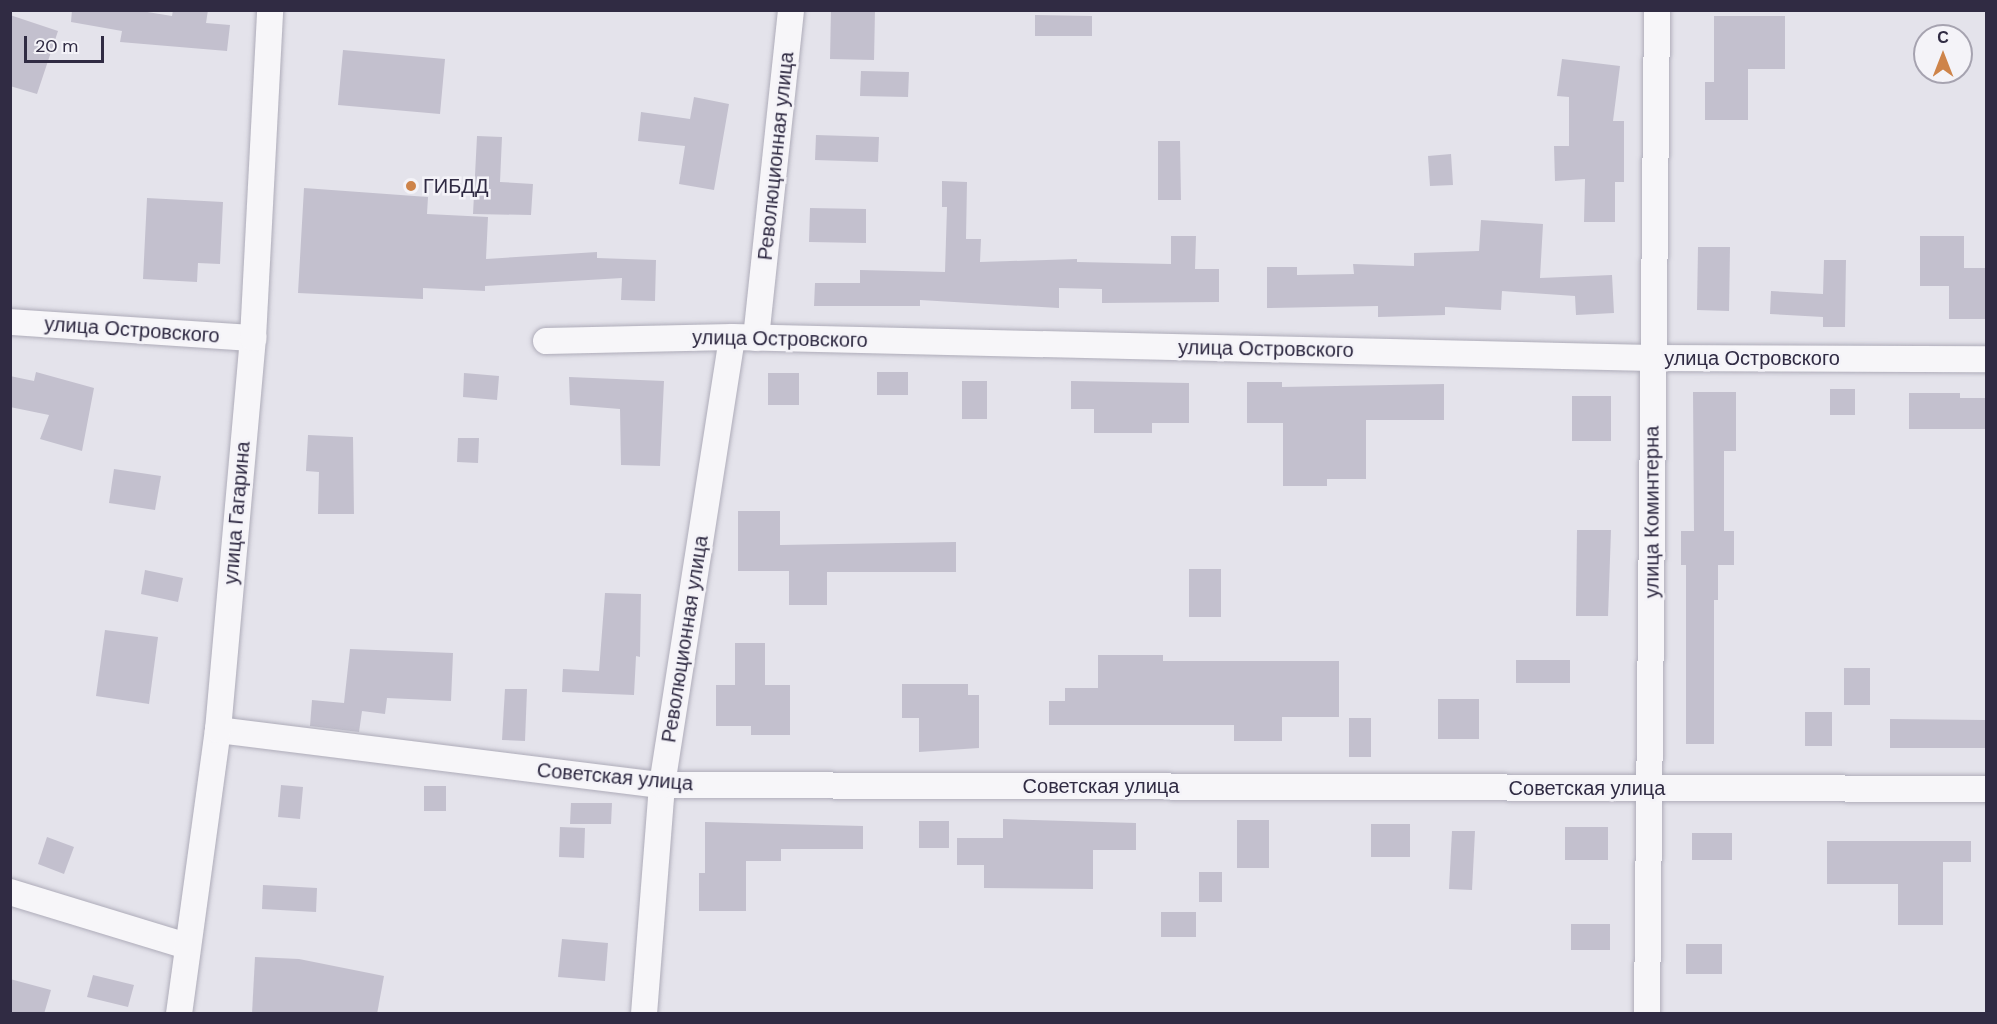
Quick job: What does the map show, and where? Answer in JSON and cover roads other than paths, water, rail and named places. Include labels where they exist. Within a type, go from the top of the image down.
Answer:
[{"type":"street","name":"улица Гагарина","points":[[179,1014],[218,730],[253,338],[270,10]]},
{"type":"street","name":"Революционная улица","points":[[644,1014],[662,785],[744,338],[791,10]]},
{"type":"street","name":"улица Коминтерна","points":[[1647,1014],[1657,10]]},
{"type":"street","name":"улица Островского","points":[[10,322],[253,338]]},
{"type":"street","name":"улица Островского","points":[[546,341],[744,338],[1652,358],[1986,359]]},
{"type":"street","name":"Советская улица","points":[[218,730],[662,785],[1986,789]]},
{"type":"street","points":[[10,892],[187,946]]},
{"type":"place","name":"ГИБДД","points":[[411,186]]}]
